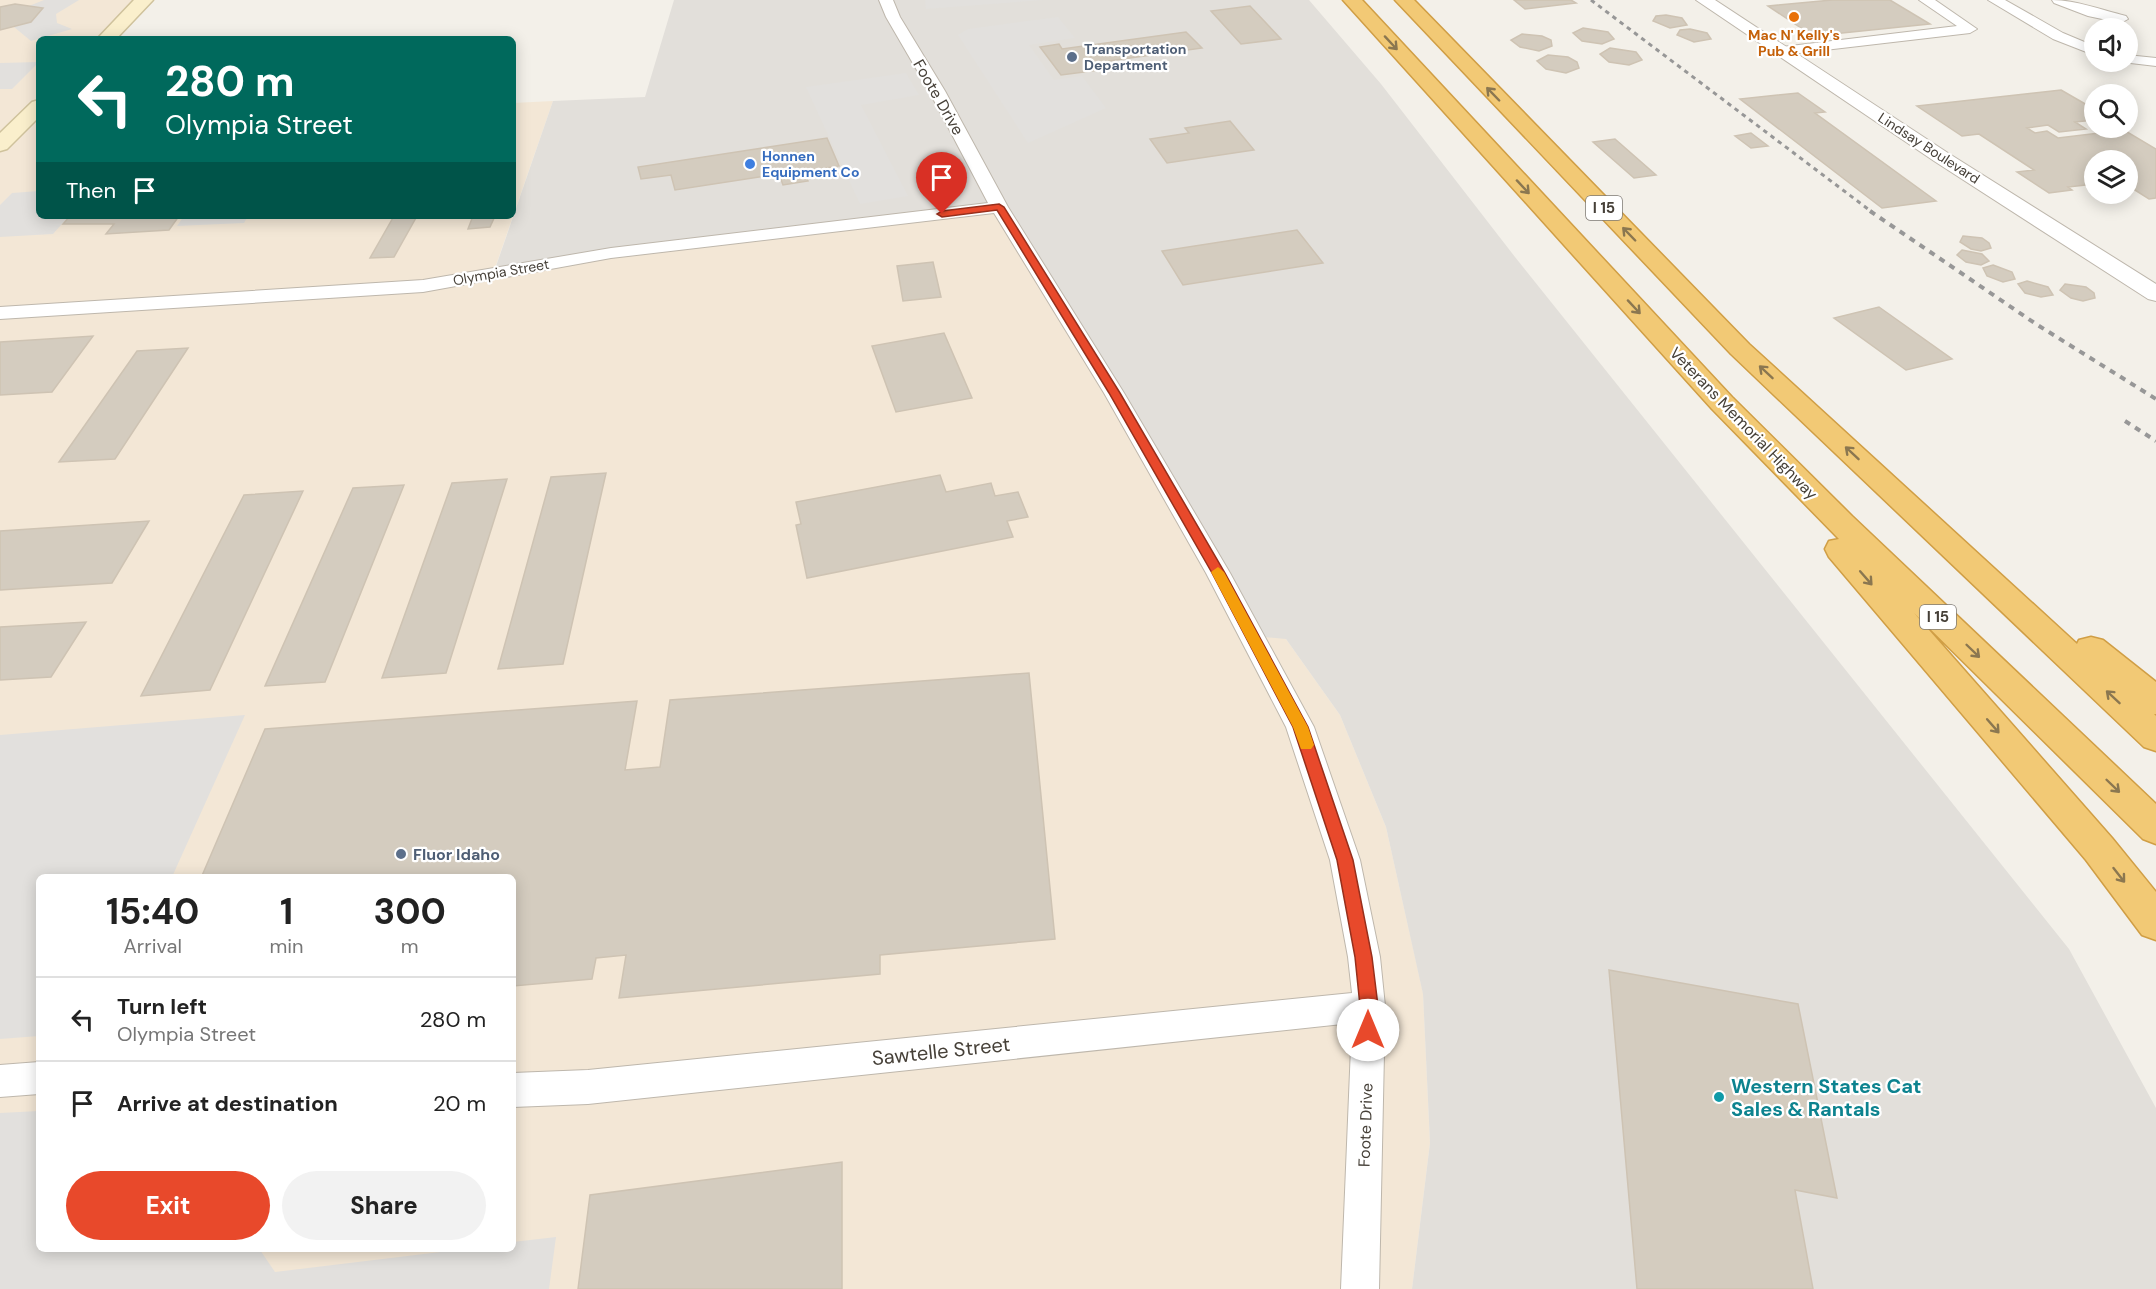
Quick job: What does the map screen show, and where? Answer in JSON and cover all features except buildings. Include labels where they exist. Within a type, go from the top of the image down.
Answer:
[{"type":"highway","name":"Veterans Memorial Highway","points":[[1352,0],[1722,403],[1840,523],[2156,828]]},
{"type":"highway","name":"I 15","points":[[1404,0],[1740,349],[2156,737]]},
{"type":"highway","points":[[1722,403],[1820,525],[2098,849],[2156,922]]},
{"type":"highway","points":[[1895,493],[2156,701]]},
{"type":"main road","points":[[109,36],[144,0]]},
{"type":"main road","points":[[0,145],[36,109]]},
{"type":"street","name":"Foote Drive","points":[[886,0],[893,17],[937,91],[999,207],[1114,393],[1218,573],[1300,727],[1345,860],[1364,957],[1369,1006],[1360,1289]]},
{"type":"street","name":"Lindsay Boulevard","points":[[1704,0],[1941,157],[2156,294]]},
{"type":"street","points":[[1782,51],[1970,28],[1926,0]]},
{"type":"street","points":[[1995,0],[2058,36],[2084,47]]},
{"type":"street","points":[[2059,0],[2093,13],[2116,18]]},
{"type":"street","points":[[2138,60],[2156,62]]},
{"type":"street","name":"Olympia Street","points":[[0,313],[423,286],[611,253],[999,207]]},
{"type":"street","name":"Sawtelle Street","points":[[516,1090],[612,1084],[1369,1006]]},
{"type":"street","points":[[0,1081],[36,1078]]},
{"type":"shaded area","points":[[0,0],[144,0],[108,36],[36,36],[36,219],[512,219],[494,271],[999,207],[1286,639],[1340,715],[1386,827],[1423,993],[1430,1143],[1412,1289],[0,1289]]},
{"type":"shaded area","points":[[44,0],[79,0],[56,14],[57,23],[72,29],[48,36],[36,36],[36,40],[31,41],[14,27],[31,22],[42,8],[29,6]]},
{"type":"shaded area","points":[[674,0],[1309,0],[1381,84],[1515,257],[2069,949],[2156,1108],[2156,1289],[1412,1289],[1430,1143],[1423,994],[1386,827],[1340,715],[1286,639],[1253,636],[1000,207],[494,272],[512,219],[516,219],[516,208],[553,101],[645,97]]},
{"type":"shaded area","points":[[925,0],[1043,0],[926,9]]},
{"type":"shaded area","points":[[1058,17],[1075,38],[1029,45],[1054,80],[1082,76],[1106,108],[1028,143],[958,35],[968,29]]},
{"type":"shaded area","points":[[36,62],[36,65],[12,89],[0,89],[0,63]]},
{"type":"shaded area","points":[[906,73],[919,95],[861,105],[908,196],[860,204],[806,87]]},
{"type":"shaded area","points":[[553,101],[516,208],[516,103]]},
{"type":"shaded area","points":[[36,191],[36,219],[66,219],[53,234],[0,237],[0,205],[12,193]]},
{"type":"shaded area","points":[[182,219],[246,219],[244,223],[177,226]]},
{"type":"shaded area","points":[[245,715],[173,874],[36,874],[36,1036],[0,1039],[0,735]]},
{"type":"shaded area","points":[[36,1111],[36,1252],[261,1252],[275,1272],[440,1252],[516,1252],[516,1242],[556,1237],[549,1289],[0,1289],[0,1113]]},
{"type":"railway","points":[[1591,0],[1872,212]]},
{"type":"railway","points":[[1870,211],[2036,324],[2156,399]]},
{"type":"railway","points":[[2125,421],[2156,441]]},
{"type":"slow traffic","points":[[1218,572],[1300,727],[1306,745]]},
{"type":"place","name":"Mac N' Kelly's Pub & Grill","points":[[1794,17]]},
{"type":"place","name":"Transportation Department","points":[[1072,57]]},
{"type":"place","name":"Honnen Equipment Co","points":[[750,164]]},
{"type":"place","name":"Fluor Idaho","points":[[401,854]]},
{"type":"place","name":"Western States Cat Sales & Rantals","points":[[1719,1097]]},
{"type":"route","points":[[942,214],[999,207],[1114,393],[1218,573],[1300,727],[1345,860],[1364,957],[1369,1006],[1368,1030]]}]
